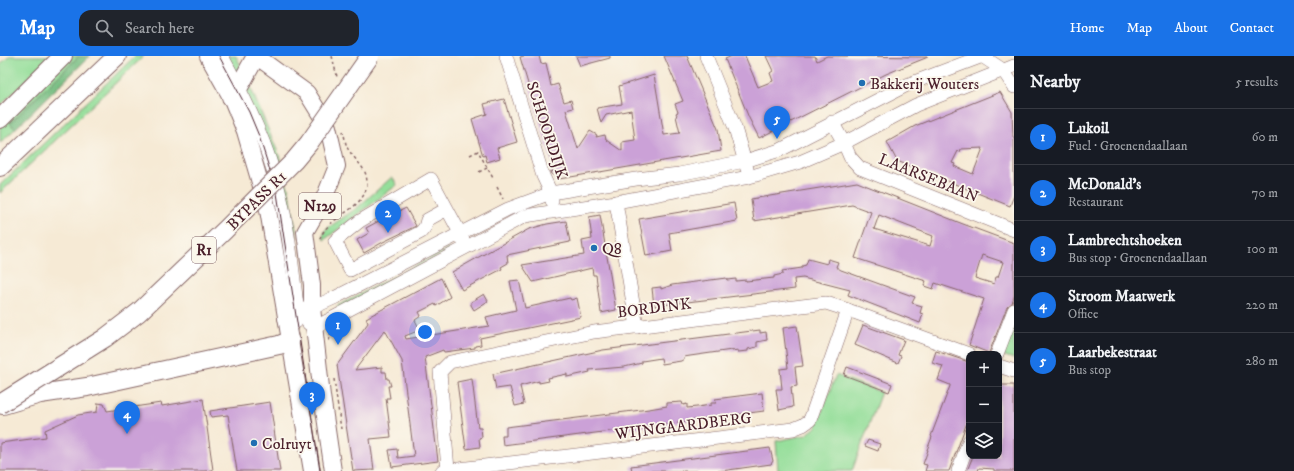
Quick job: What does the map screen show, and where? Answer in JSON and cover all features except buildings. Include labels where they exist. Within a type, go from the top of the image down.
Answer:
[{"type":"highway","points":[[0,119],[63,56]]},
{"type":"highway","points":[[0,167],[117,56]]},
{"type":"highway","points":[[235,92],[256,56]]},
{"type":"highway","name":"BYPASS R1","points":[[0,405],[105,338],[139,312],[225,230],[294,161],[370,56]]},
{"type":"highway","points":[[0,405],[40,394],[87,387],[279,346],[290,341]]},
{"type":"main road","name":"N129","points":[[208,56],[235,92],[299,313],[314,328],[333,471]]},
{"type":"main road","name":"N129","points":[[256,56],[307,93],[328,127],[337,166],[323,201],[305,232],[312,285],[299,313],[290,341],[312,471]]},
{"type":"main road","points":[[290,341],[314,328]]},
{"type":"street","points":[[222,56],[235,92],[256,123],[274,171],[284,215],[299,313],[327,302],[508,208],[551,193],[636,179],[679,174],[745,161],[780,150],[908,84],[982,56],[1008,68],[1014,87]]},
{"type":"street","name":"SCHOORDIJK","points":[[506,56],[543,176],[551,193],[554,211]]},
{"type":"street","points":[[706,56],[735,128],[749,177]]},
{"type":"street","points":[[314,328],[525,216],[616,202],[749,177],[800,162],[844,143],[916,106],[1008,68]]},
{"type":"street","points":[[868,105],[879,124]]},
{"type":"street","name":"LAARSEBAAN","points":[[832,122],[850,157],[860,168],[1014,230]]},
{"type":"street","points":[[447,209],[427,220],[425,227],[420,232],[350,270],[335,241],[360,221],[431,179],[460,233],[467,247]]},
{"type":"street","points":[[616,202],[637,327]]},
{"type":"street","points":[[284,215],[289,229],[309,263]]},
{"type":"street","name":"BORDINK","points":[[445,471],[440,372],[450,362],[594,332],[826,303],[966,353]]},
{"type":"street","name":"WIJNGAARDBERG","points":[[445,471],[793,429],[810,420],[848,310]]},
{"type":"street","points":[[998,351],[1014,310]]},
{"type":"street","points":[[1002,367],[1014,371]]},
{"type":"street","points":[[958,471],[966,449]]},
{"type":"path","points":[[470,156],[478,151],[493,178]]},
{"type":"path","points":[[479,172],[487,168]]},
{"type":"path","points":[[497,187],[508,208]]},
{"type":"green space","points":[[9,56],[50,56],[0,106],[0,65]]},
{"type":"green space","points":[[71,56],[79,56],[10,123],[15,129],[0,143],[0,126]]},
{"type":"green space","points":[[79,56],[90,56],[15,129],[10,123]]},
{"type":"green space","points":[[135,56],[144,56],[0,193],[0,185]]},
{"type":"green space","points":[[227,56],[236,56],[279,155],[291,199],[297,237],[291,224]]},
{"type":"green space","points":[[392,177],[397,185],[324,240],[323,236],[326,229],[357,208]]},
{"type":"green space","points":[[449,248],[450,250],[338,309],[337,306]]},
{"type":"green space","points":[[1014,322],[1014,359],[1002,355]]},
{"type":"green space","points":[[836,375],[881,392],[852,471],[778,471],[776,441],[806,435],[816,427]]},
{"type":"tram line","points":[[219,56],[249,112],[259,136],[277,193],[320,471]]},
{"type":"place","name":"Bakkerij Wouters","points":[[862,83]]},
{"type":"place","name":"Laarbekestraat","points":[[777,139]]},
{"type":"place","name":"McDonald's","points":[[388,233]]},
{"type":"place","name":"Q8","points":[[594,248]]},
{"type":"place","name":"Lukoil","points":[[338,345]]},
{"type":"place","name":"Lambrechtshoeken","points":[[312,415]]},
{"type":"place","name":"Stroom Maatwerk","points":[[127,434]]},
{"type":"place","name":"Colruyt","points":[[254,443]]}]
